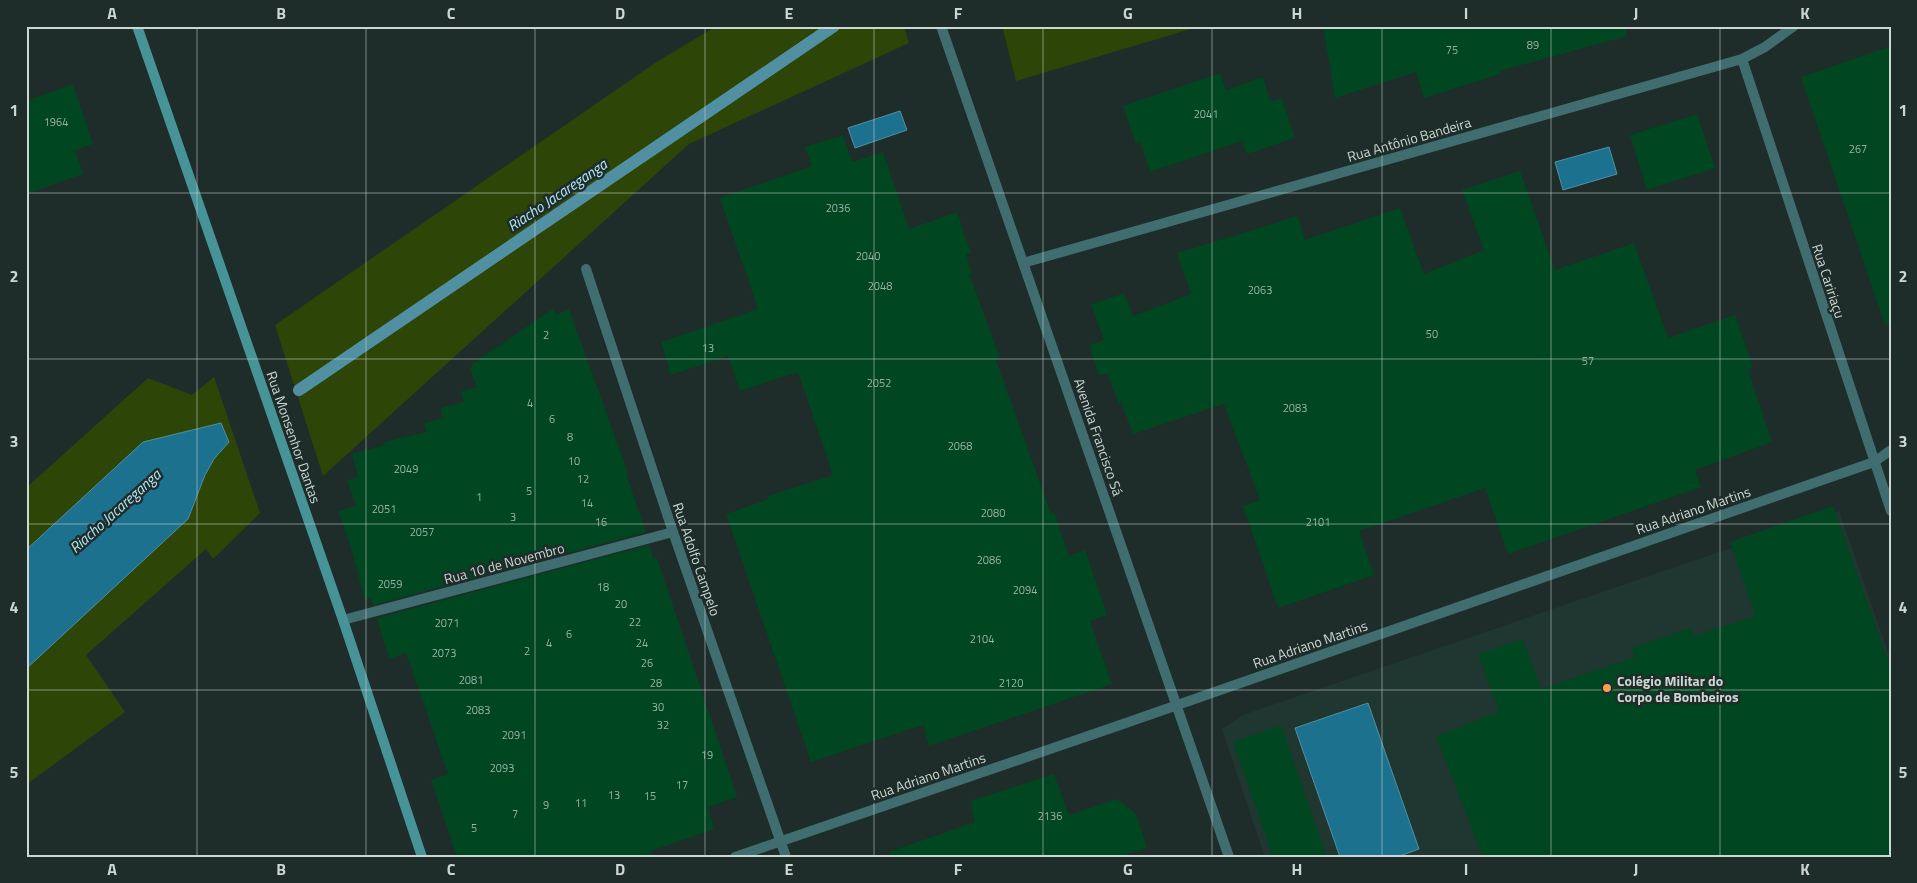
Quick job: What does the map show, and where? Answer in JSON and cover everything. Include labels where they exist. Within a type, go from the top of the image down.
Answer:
[{"type":"main road","name":"Rua Monsenhor Dantas","points":[[136,26],[343,620],[422,857]]},
{"type":"street","name":"Avenida Francisco Sá","points":[[941,26],[1178,705],[1229,857]]},
{"type":"street","name":"Rua Antônio Bandeira","points":[[1023,263],[1742,59],[1765,47],[1794,26]]},
{"type":"street","name":"Rua Caririaçu","points":[[1742,59],[1891,511]]},
{"type":"street","name":"Rua Adolfo Campelo","points":[[586,269],[673,532],[786,857]]},
{"type":"street","name":"Rua Adriano Martins","points":[[735,857],[1178,705],[1874,462],[1891,450]]},
{"type":"street","name":"Rua 10 de Novembro","points":[[343,620],[673,532]]},
{"type":"shaded area","name":"Colégio Militar do Corpo de Bombeiros","points":[[1839,511],[1891,661],[1891,857],[1265,857],[1222,729],[1243,715]]},
{"type":"green space","points":[[717,26],[904,26],[909,43],[689,144],[323,476],[275,325],[658,61]]},
{"type":"green space","points":[[1002,26],[1201,26],[1016,81]]},
{"type":"green space","points":[[214,377],[260,513],[213,559],[206,549],[86,655],[125,712],[26,785],[26,669],[188,519],[205,475],[214,459],[229,442],[143,442],[26,550],[26,488],[148,378],[192,395]]},
{"type":"water","points":[[900,111],[907,130],[855,148],[848,128]]},
{"type":"water","points":[[1609,147],[1617,174],[1563,190],[1555,162]]},
{"type":"water","points":[[221,423],[229,442],[214,459],[205,475],[188,519],[26,669],[26,550],[143,442]]},
{"type":"water","points":[[1368,703],[1419,849],[1397,857],[1340,857],[1295,728]]},
{"type":"building","points":[[1323,26],[1625,26],[1627,36],[1500,71],[1501,74],[1424,98],[1416,72],[1335,98]]},
{"type":"building","points":[[1891,46],[1891,324],[1885,325],[1801,77]]},
{"type":"building","points":[[1220,73],[1226,90],[1263,77],[1271,102],[1282,98],[1295,138],[1247,154],[1242,141],[1150,172],[1140,142],[1136,144],[1123,106]]},
{"type":"building","points":[[73,84],[93,144],[75,150],[83,174],[26,194],[26,101]]},
{"type":"building","points":[[1697,114],[1715,168],[1647,190],[1630,135]]},
{"type":"building","points":[[843,135],[852,162],[883,152],[909,229],[957,212],[971,253],[966,254],[972,273],[969,274],[1000,358],[996,360],[1051,514],[1054,512],[1069,556],[1085,550],[1107,615],[1090,621],[1112,684],[929,746],[923,725],[811,762],[726,514],[769,499],[768,496],[833,475],[798,372],[740,391],[728,356],[671,375],[661,342],[758,309],[720,198],[812,166],[805,147]]},
{"type":"building","points":[[1520,171],[1555,270],[1634,243],[1668,338],[1735,315],[1753,367],[1748,370],[1772,442],[1695,470],[1701,487],[1508,554],[1485,488],[1359,531],[1374,575],[1278,608],[1243,506],[1260,500],[1224,404],[1133,434],[1121,402],[1119,404],[1107,373],[1099,376],[1089,345],[1104,340],[1091,305],[1124,293],[1133,316],[1191,294],[1177,253],[1298,216],[1305,240],[1400,208],[1424,274],[1484,250],[1462,190]]},
{"type":"building","points":[[554,308],[556,315],[569,309],[628,473],[626,474],[646,532],[373,605],[371,598],[365,600],[349,541],[338,511],[356,506],[347,480],[358,477],[352,454],[385,445],[384,442],[426,432],[424,423],[443,418],[441,408],[464,402],[461,392],[477,387],[470,369],[471,365]]},
{"type":"building","name":"Colégio Militar do Corpo de Bombeiros","points":[[1833,506],[1891,669],[1891,857],[1483,857],[1436,736],[1499,712],[1478,654],[1523,639],[1541,689],[1635,657],[1632,648],[1691,628],[1694,636],[1755,616],[1730,542]]},
{"type":"building","points":[[649,545],[653,559],[657,558],[737,797],[708,807],[714,829],[651,851],[653,857],[457,857],[431,780],[448,774],[406,653],[389,659],[377,618]]},
{"type":"building","points":[[1281,725],[1327,857],[1273,857],[1233,742]]},
{"type":"building","points":[[1054,774],[1069,815],[1117,799],[1136,814],[1147,848],[1119,857],[890,857],[889,852],[975,822],[970,801]]},
{"type":"waterway","name":"Riacho Jacareganga","points":[[299,390],[834,26]]},
{"type":"place","name":"Colégio Militar do Corpo de Bombeiros","points":[[1607,688]]}]
